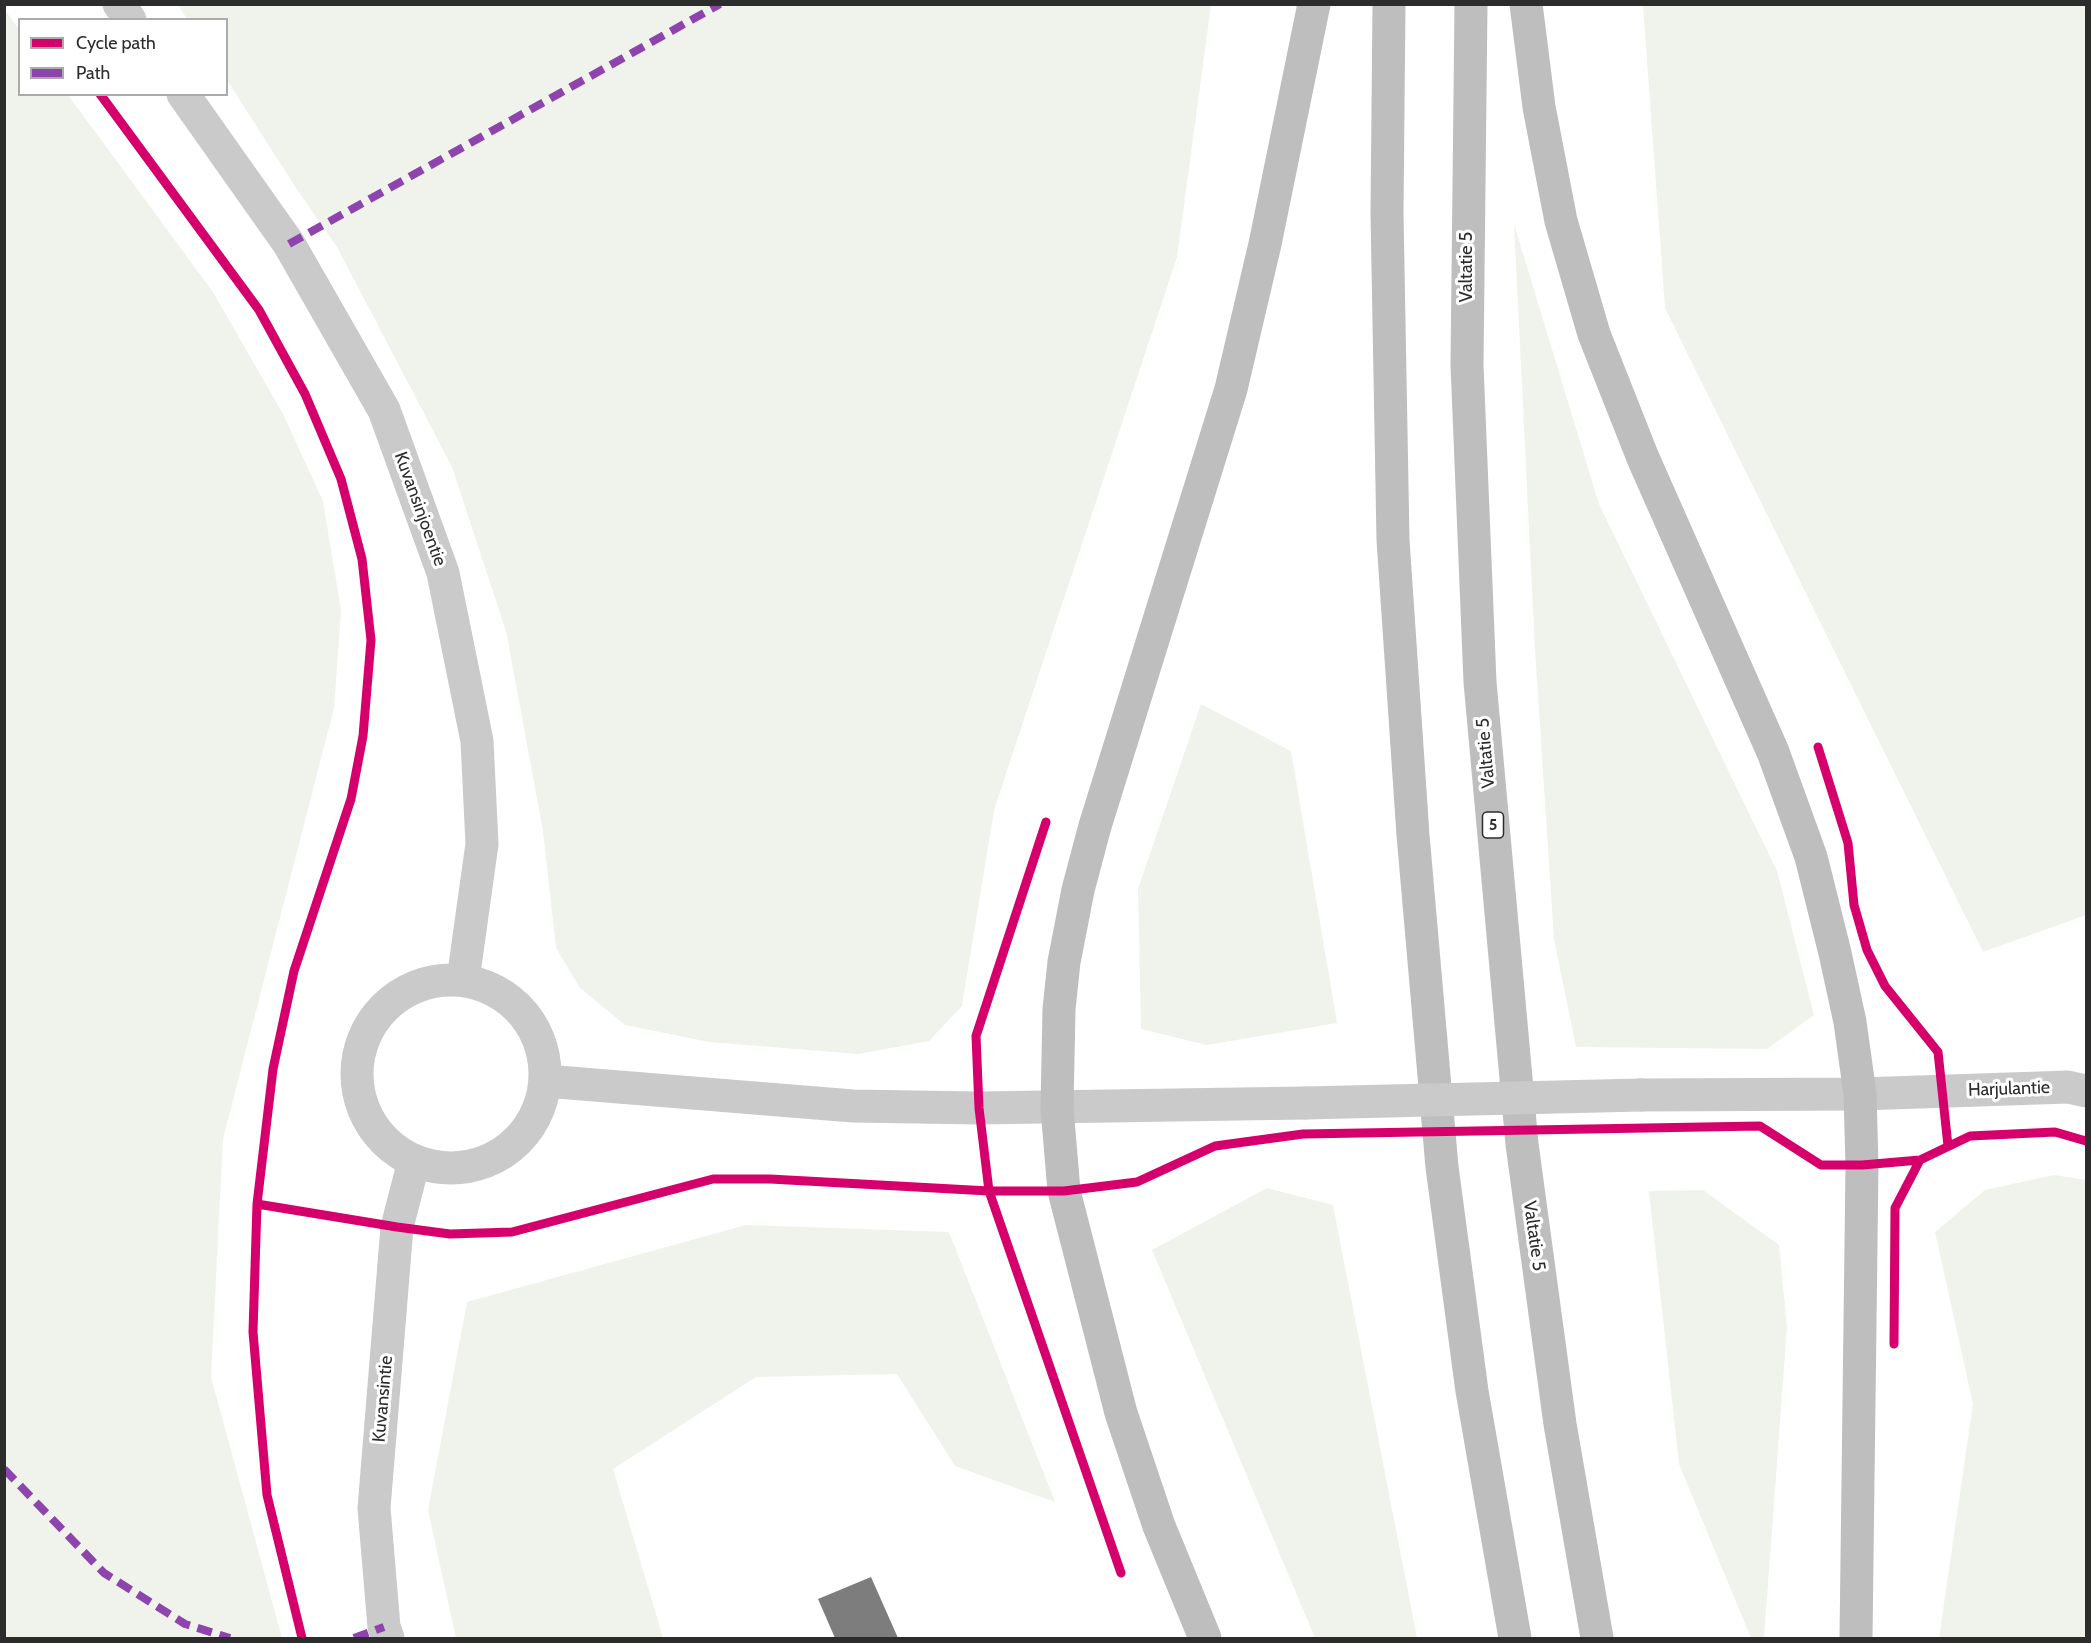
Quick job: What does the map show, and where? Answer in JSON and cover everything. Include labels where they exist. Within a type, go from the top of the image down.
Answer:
[{"type":"highway","points":[[1205,1638],[1159,1526],[1121,1413],[1064,1191],[1057,1108],[1059,1009],[1064,963],[1078,890],[1095,826],[1231,389],[1265,244],[1314,4]]},
{"type":"highway","points":[[1389,4],[1387,213],[1393,540],[1413,835],[1444,1178],[1472,1391],[1515,1638]]},
{"type":"highway","name":"Valtatie 5","points":[[1471,4],[1467,365],[1480,682],[1522,1144],[1560,1424],[1597,1638]]},
{"type":"highway","points":[[1527,4],[1539,106],[1561,221],[1594,334],[1643,458],[1773,752],[1811,857],[1850,1022],[1860,1094],[1862,1165],[1856,1638]]},
{"type":"street","points":[[120,4],[129,18]]},
{"type":"street","name":"Kuvansinjoentie","points":[[184,96],[289,244],[384,410],[443,573],[477,741],[482,843],[463,980]]},
{"type":"street","points":[[433,980],[463,980],[491,987],[515,1004],[533,1026],[543,1053],[545,1081],[538,1110],[523,1135],[500,1155],[472,1166],[443,1168],[414,1161],[388,1145],[369,1122],[358,1094],[356,1064],[364,1034],[381,1009],[405,991],[433,980]]},
{"type":"street","name":"Harjulantie","points":[[545,1081],[853,1106],[1057,1108],[1641,1095],[1860,1094],[2068,1087],[2086,1091]]},
{"type":"street","name":"Kuvansintie","points":[[388,1638],[384,1627],[374,1508],[397,1227],[414,1161]]},
{"type":"shaded area","points":[[178,5],[1211,5],[1177,257],[994,810],[962,1006],[929,1041],[858,1054],[709,1042],[625,1025],[580,988],[556,948],[543,831],[506,631],[452,467],[337,247],[228,82],[228,18],[186,18]]},
{"type":"shaded area","points":[[1643,5],[2086,5],[2086,915],[1983,952],[1665,308]]},
{"type":"shaded area","points":[[4,9],[18,28],[18,96],[69,96],[213,292],[283,414],[323,501],[341,610],[334,708],[223,1139],[211,1377],[282,1638],[5,1638]]},
{"type":"shaded area","points":[[1514,224],[1599,504],[1777,871],[1814,1015],[1767,1049],[1576,1047],[1554,939],[1535,650]]},
{"type":"shaded area","points":[[1201,704],[1291,751],[1337,1023],[1207,1045],[1141,1029],[1138,889]]},
{"type":"shaded area","points":[[2054,1175],[2086,1180],[2086,1638],[1939,1638],[1973,1404],[1935,1232],[1985,1190]]},
{"type":"shaded area","points":[[1267,1188],[1333,1205],[1417,1638],[1315,1638],[1152,1250]]},
{"type":"shaded area","points":[[1703,1190],[1779,1245],[1787,1327],[1764,1638],[1751,1638],[1679,1464],[1649,1191]]},
{"type":"shaded area","points":[[746,1225],[949,1232],[1055,1502],[955,1466],[897,1374],[756,1377],[613,1469],[663,1638],[456,1638],[428,1510],[467,1302]]},
{"type":"building","points":[[871,1577],[898,1638],[835,1638],[818,1599]]},
{"type":"marked path","points":[[289,244],[720,4]]},
{"type":"marked path","points":[[4,1469],[104,1573],[185,1624],[230,1638]]},
{"type":"marked path","points":[[354,1638],[384,1627]]},
{"type":"cycle path","points":[[101,96],[259,310],[305,394],[341,479],[362,559],[371,640],[363,736],[351,799],[294,971],[273,1069],[257,1204],[253,1332],[267,1495],[302,1638]]},
{"type":"cycle path","points":[[1818,747],[1848,843],[1854,905],[1867,950],[1885,986],[1938,1052],[1948,1146]]},
{"type":"cycle path","points":[[1046,822],[976,1036],[979,1108],[989,1191],[1121,1573]]},
{"type":"cycle path","points":[[257,1204],[450,1234],[512,1232],[713,1179],[770,1179],[989,1191],[1064,1191],[1137,1182],[1215,1146],[1303,1134],[1760,1126],[1821,1165],[1862,1165],[1920,1160]]},
{"type":"cycle path","points":[[1894,1344],[1895,1208],[1920,1160],[1970,1136],[2055,1132],[2086,1141]]}]
